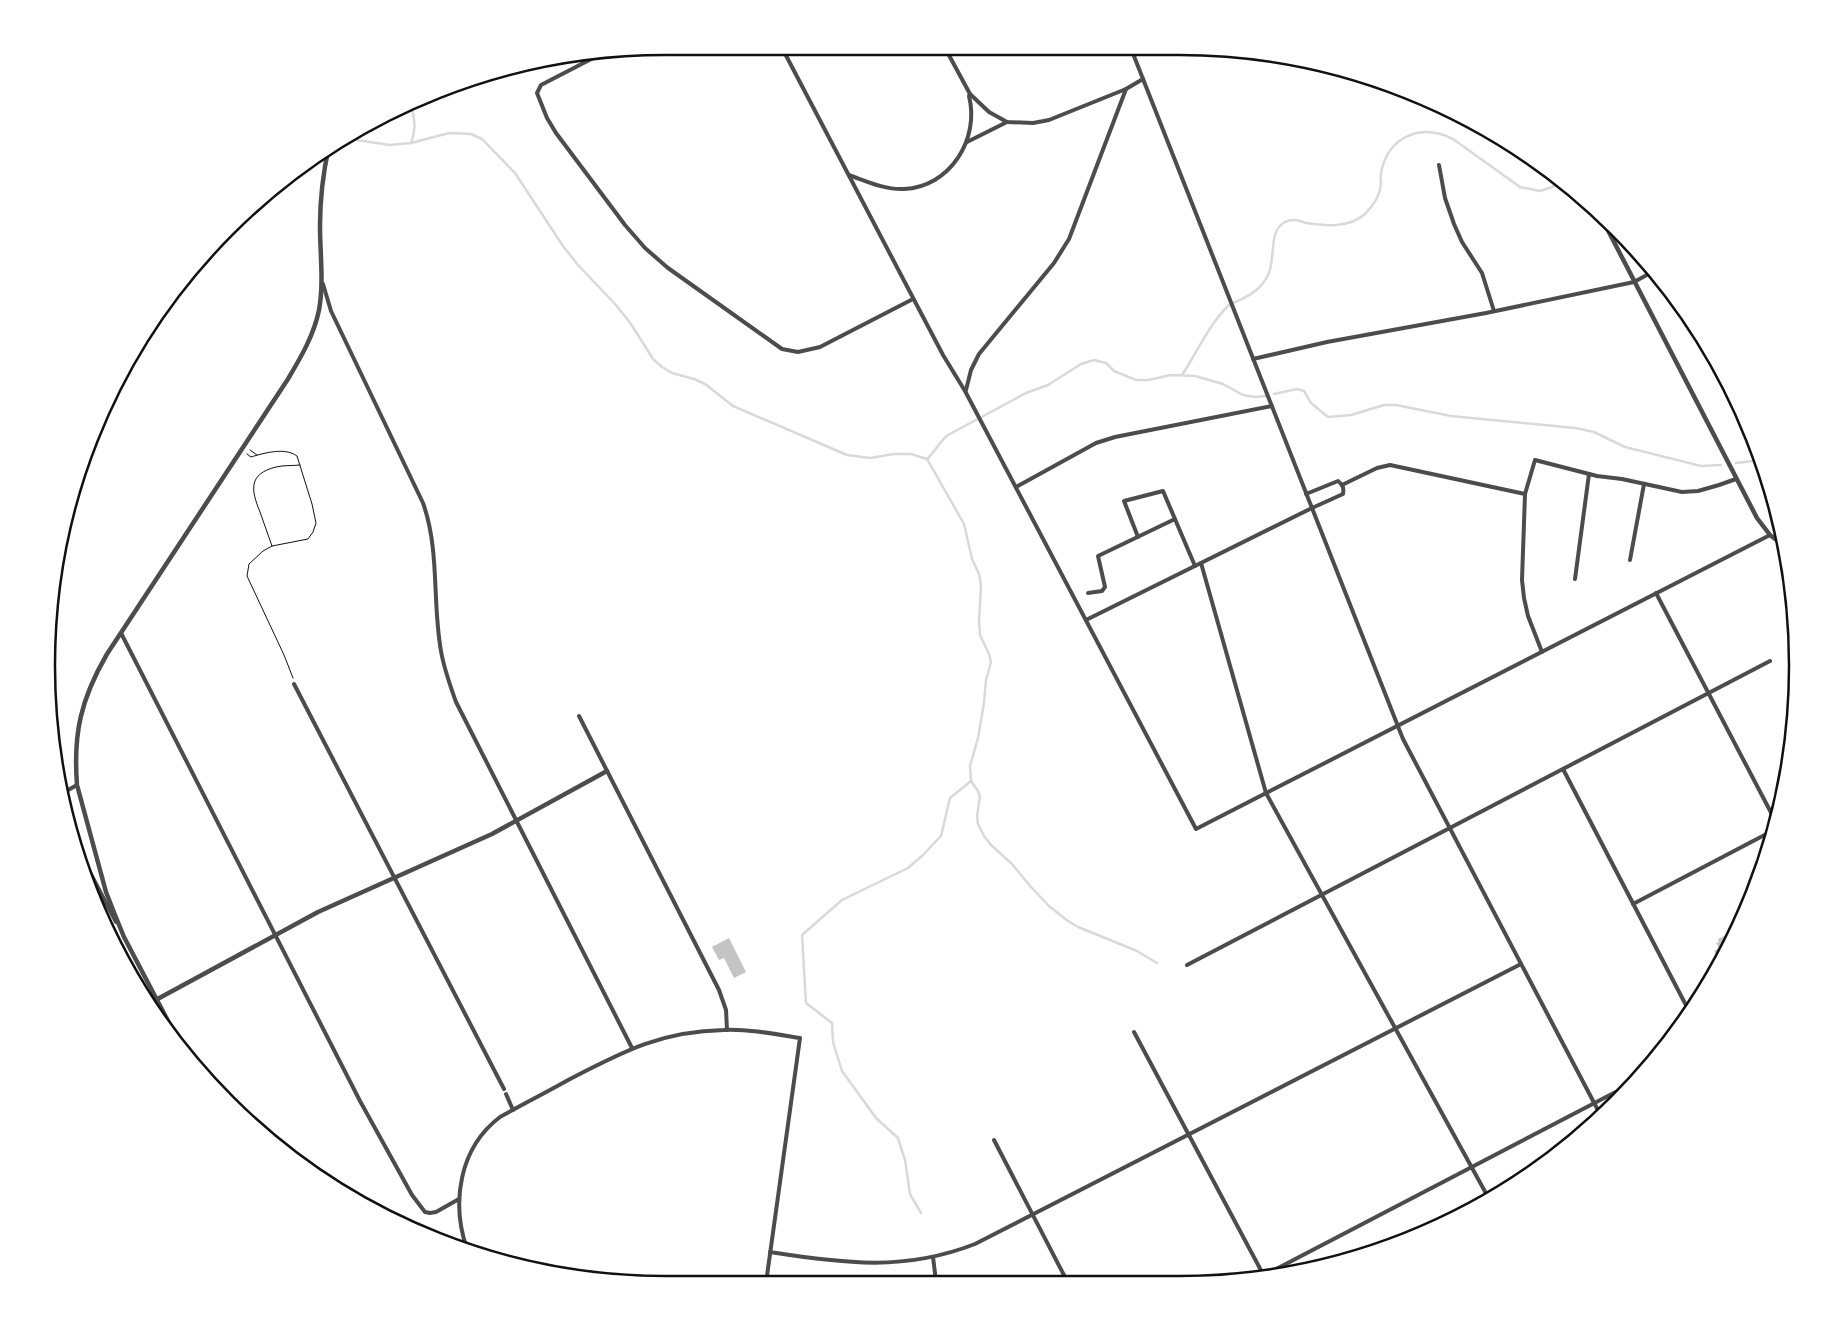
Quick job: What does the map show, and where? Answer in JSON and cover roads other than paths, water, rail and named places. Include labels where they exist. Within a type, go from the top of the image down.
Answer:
[{"type":"street","points":[[786,55],[913,299],[965,391],[1196,829],[1770,535]]},
{"type":"street","points":[[949,55],[970,94],[989,112],[1007,122],[1033,123],[1049,120],[1126,89],[1143,79]]},
{"type":"street","points":[[1133,55],[1397,726],[1597,1109]]},
{"type":"street","points":[[590,60],[541,85],[537,93],[547,118],[556,133],[625,226],[645,248],[668,268],[782,349],[798,352],[820,347],[913,299]]},
{"type":"street","points":[[965,391],[971,370],[979,354],[1054,263],[1069,239],[1126,89]]},
{"type":"street","points":[[848,174],[889,188],[903,190],[917,188],[932,182],[954,164],[967,142],[972,121],[970,94]]},
{"type":"street","points":[[967,142],[1007,122]]},
{"type":"street","points":[[327,157],[321,193],[320,228],[324,291],[331,311],[423,503],[429,520],[435,555],[439,634],[444,668],[462,715],[632,1048]]},
{"type":"street","points":[[1439,165],[1454,224],[1462,242],[1482,273],[1494,311]]},
{"type":"street","points":[[1609,233],[1757,518],[1775,539]]},
{"type":"street","points":[[1253,359],[1327,342],[1494,311],[1634,282],[1647,275]]},
{"type":"street","points":[[146,986],[106,892],[77,785],[76,742],[85,700],[98,670],[121,632],[304,353],[317,318],[322,279]]},
{"type":"street","points":[[1016,487],[1096,443],[1115,437],[1272,406]]},
{"type":"street","points":[[1542,652],[1533,631],[1524,598],[1522,580],[1525,494],[1535,460],[1589,474],[1682,492],[1698,491],[1719,486],[1736,479]]},
{"type":"street","points":[[1306,494],[1338,482],[1342,484],[1377,468],[1390,465],[1525,494]]},
{"type":"street","points":[[1575,578],[1589,474]]},
{"type":"street","points":[[1086,620],[1344,494],[1342,484]]},
{"type":"street","points":[[1630,560],[1644,484]]},
{"type":"street","points":[[1138,537],[1124,501],[1163,491],[1195,566]]},
{"type":"street","points":[[1088,593],[1102,591],[1105,587],[1098,556],[1175,519]]},
{"type":"street","points":[[1201,563],[1266,793],[1486,1193]]},
{"type":"street","points":[[1656,593],[1771,812]]},
{"type":"street","points":[[121,632],[360,1101],[421,1207],[425,1212],[436,1212],[459,1199]]},
{"type":"street","points":[[1187,965],[1770,661]]},
{"type":"street","points":[[294,684],[513,1110]]},
{"type":"street","points":[[579,716],[719,990],[726,1010],[727,1030]]},
{"type":"street","points":[[1563,769],[1686,1005]]},
{"type":"street","points":[[155,1000],[318,912],[472,843],[607,771]]},
{"type":"street","points":[[68,790],[77,785]]},
{"type":"street","points":[[1633,904],[1765,835]]},
{"type":"street","points":[[93,879],[124,937]]},
{"type":"street","points":[[770,1252],[851,1263],[889,1263],[955,1252],[1032,1215],[1521,964]]},
{"type":"street","points":[[466,1243],[461,1223],[459,1199],[463,1171],[473,1146],[489,1125],[513,1110],[632,1048],[677,1035],[727,1030],[800,1038],[767,1276]]},
{"type":"street","points":[[1134,1032],[1261,1271]]},
{"type":"street","points":[[1284,1266],[1614,1093]]},
{"type":"street","points":[[994,1140],[1064,1276]]},
{"type":"street","points":[[933,1256],[935,1276]]},
{"type":"waterway","points":[[411,143],[414,127],[412,110]]},
{"type":"waterway","points":[[1182,375],[1221,313],[1230,305],[1253,293],[1265,281],[1272,263],[1274,239],[1279,226],[1291,220],[1337,225],[1359,219],[1368,211],[1378,197],[1381,173],[1385,160],[1398,142],[1408,136],[1429,132],[1453,139],[1520,187],[1540,191],[1555,185]]},
{"type":"waterway","points":[[355,140],[390,145],[411,143],[449,133],[471,134],[482,139],[515,173],[563,246],[578,265],[616,305],[631,324],[653,359],[662,367],[672,373],[705,384],[733,406],[847,455],[870,458],[894,454],[911,454],[927,459]]},
{"type":"waterway","points":[[927,459],[948,435],[1026,393],[1048,385],[1081,364],[1094,360],[1106,363],[1114,371],[1136,380],[1148,380],[1171,375],[1195,376],[1223,384],[1243,395],[1267,396]]},
{"type":"waterway","points":[[1274,394],[1297,389],[1304,391],[1311,403],[1328,417],[1351,415],[1384,405],[1396,405],[1451,416],[1575,428],[1594,432],[1625,447],[1701,466],[1721,465]]},
{"type":"waterway","points":[[927,459],[964,524],[972,559],[979,574],[981,585],[980,635],[991,662],[986,680],[978,738],[970,766],[971,781],[980,797],[977,816],[978,824],[991,845],[1012,864],[1049,906],[1068,921],[1078,927],[1137,951],[1157,963]]},
{"type":"waterway","points":[[1736,463],[1754,461]]},
{"type":"waterway","points":[[921,1213],[910,1194],[905,1160],[898,1138],[876,1118],[842,1071],[833,1042],[832,1023],[806,1003],[802,935],[842,900],[908,868],[923,855],[941,836],[950,798],[971,781]]}]
